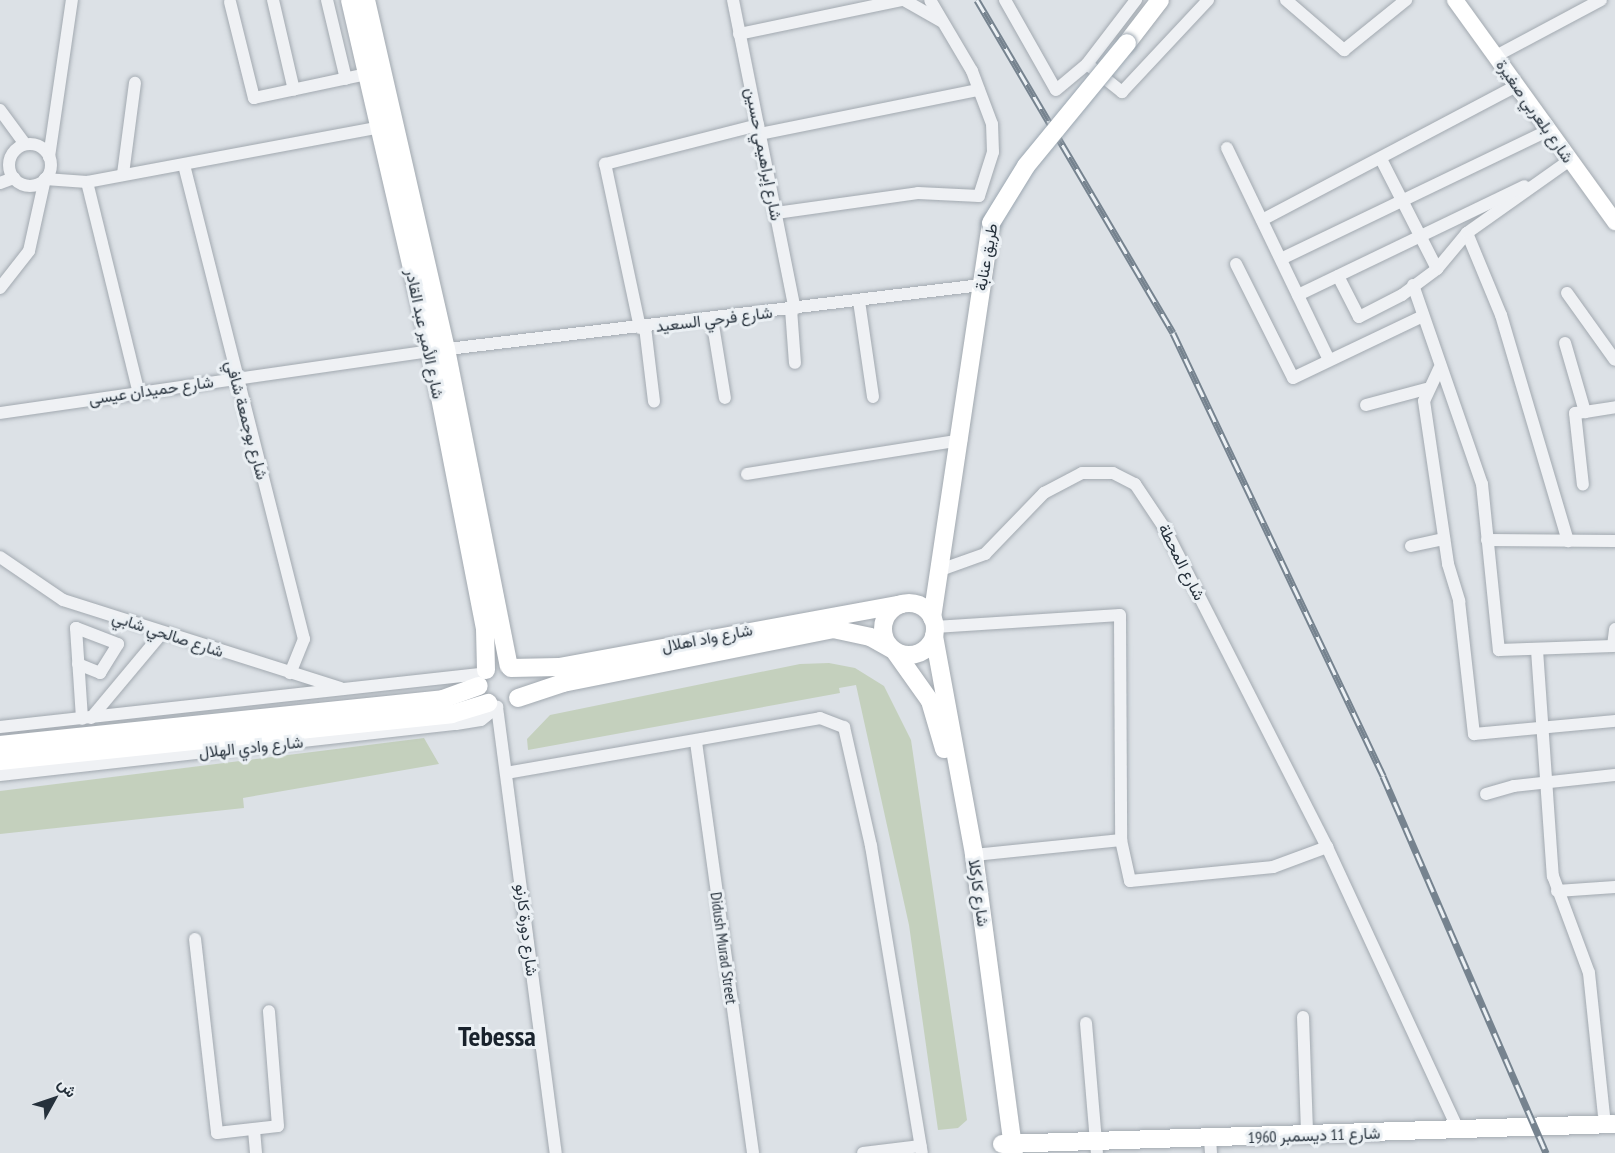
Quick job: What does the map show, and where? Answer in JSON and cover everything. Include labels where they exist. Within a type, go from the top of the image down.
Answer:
[{"type":"main road","name":"شارع الأمير عبد القادر","points":[[350,0],[380,127],[439,350],[485,629],[482,677]]},
{"type":"main road","name":"شارع الأمير عبد القادر","points":[[366,0],[439,350],[510,667],[520,678],[518,698]]},
{"type":"main road","name":"طريق عنابة","points":[[934,627],[991,223],[1026,166],[1160,0]]},
{"type":"main road","name":"شارع بلعربي صغيرة","points":[[1455,0],[1547,131],[1615,222]]},
{"type":"main road","points":[[906,604],[934,627],[920,653],[895,651],[883,628],[888,613],[906,604],[943,569]]},
{"type":"main road","name":"شارع واد اهلال","points":[[482,677],[510,667],[559,667],[906,604]]},
{"type":"main road","name":"شارع كاركلا","points":[[934,627],[974,855],[1008,1149]]},
{"type":"main road","name":"شارع واد اهلال","points":[[493,705],[563,683],[833,629],[870,638],[895,651]]},
{"type":"main road","name":"شارع كاركلا","points":[[895,651],[923,688],[940,729],[1008,1149]]},
{"type":"main road","points":[[482,677],[493,705]]},
{"type":"main road","name":"شارع وادي الهلال","points":[[0,745],[442,699],[482,677]]},
{"type":"main road","name":"شارع وادي الهلال","points":[[0,761],[452,714],[493,705]]},
{"type":"main road","name":"شارع 11 ديسمبر 1960","points":[[1008,1149],[1211,1146],[1307,1134],[1459,1131],[1610,1124]]},
{"type":"street","points":[[0,288],[29,251],[49,157],[72,0]]},
{"type":"street","points":[[273,0],[294,90]]},
{"type":"street","points":[[327,0],[346,79]]},
{"type":"street","name":"شارع إبراهيمي حسين","points":[[733,0],[793,309],[795,363]]},
{"type":"street","points":[[739,34],[903,0],[944,23]]},
{"type":"street","points":[[776,213],[918,193],[979,196],[993,152],[992,124],[979,90],[930,0]]},
{"type":"street","points":[[1005,0],[1056,90],[1087,64],[1136,0]]},
{"type":"street","points":[[1087,64],[1122,92],[1209,0]]},
{"type":"street","points":[[1286,0],[1344,50],[1406,0]]},
{"type":"street","points":[[1496,56],[1601,0]]},
{"type":"street","points":[[233,1],[254,98],[367,74]]},
{"type":"street","points":[[123,174],[135,83]]},
{"type":"street","points":[[1262,220],[1382,161],[1516,86]]},
{"type":"street","points":[[654,401],[642,327],[605,164],[759,130],[979,90]]},
{"type":"street","points":[[0,110],[25,144]]},
{"type":"street","points":[[0,183],[14,178],[33,185],[45,179],[87,182],[380,127]]},
{"type":"street","points":[[1281,259],[1547,131]]},
{"type":"street","points":[[14,178],[10,158],[25,144],[37,145],[49,157]]},
{"type":"street","points":[[1227,148],[1329,360]]},
{"type":"street","points":[[1338,276],[1359,317],[1437,269],[1467,233],[1570,160]]},
{"type":"street","points":[[1382,161],[1437,269]]},
{"type":"street","name":"شارع بوجمعة شافي","points":[[184,165],[235,378],[304,639],[290,673]]},
{"type":"street","points":[[1298,295],[1555,171]]},
{"type":"street","points":[[87,182],[138,390]]},
{"type":"street","points":[[1467,233],[1501,315],[1568,541]]},
{"type":"street","points":[[1236,264],[1293,378],[1421,316]]},
{"type":"street","name":"شارع فرحي السعيد","points":[[439,350],[981,285]]},
{"type":"street","points":[[1413,285],[1421,316],[1440,369],[1473,450],[1487,540],[1499,650],[1613,645],[1615,629]]},
{"type":"street","points":[[1567,293],[1615,360]]},
{"type":"street","points":[[859,301],[873,397]]},
{"type":"street","points":[[712,319],[725,398]]},
{"type":"street","points":[[1564,343],[1585,412]]},
{"type":"street","name":"شارع حميدان عيسى","points":[[0,413],[138,390],[439,350]]},
{"type":"street","points":[[1366,405],[1426,389],[1440,369]]},
{"type":"street","points":[[1426,389],[1444,539],[1460,601],[1474,734],[1615,721]]},
{"type":"street","points":[[1583,485],[1575,414],[1615,407]]},
{"type":"street","points":[[747,474],[961,440]]},
{"type":"street","name":"شارع المحطة","points":[[943,569],[986,554],[1044,493],[1082,473],[1113,473],[1135,484],[1165,529],[1327,847],[1459,1131]]},
{"type":"street","points":[[1411,546],[1444,539]]},
{"type":"street","points":[[1487,540],[1615,541]]},
{"type":"street","name":"شارع صالحي شابي","points":[[0,557],[63,600],[346,690]]},
{"type":"street","points":[[934,627],[1120,615],[1121,840],[1130,881],[1273,867],[1327,847]]},
{"type":"street","points":[[86,718],[162,633]]},
{"type":"street","points":[[1537,650],[1545,785],[1557,891],[1578,934],[1589,974],[1610,1124]]},
{"type":"street","points":[[78,664],[86,718]]},
{"type":"street","points":[[0,727],[482,677]]},
{"type":"street","name":"شارع دورة كارنو","points":[[493,705],[506,773],[556,1153]]},
{"type":"street","name":"شارع وادي الهلال","points":[[0,775],[456,724],[481,720],[493,705]]},
{"type":"street","points":[[506,773],[696,742],[820,718],[837,722],[850,741],[871,846],[921,1150],[863,1153]]},
{"type":"street","name":"Didush Murad Street","points":[[696,742],[753,1153]]},
{"type":"street","points":[[1486,794],[1615,775]]},
{"type":"street","points":[[974,855],[1121,840]]},
{"type":"street","points":[[1557,891],[1615,887]]},
{"type":"street","points":[[195,939],[217,1133],[278,1126],[269,1011]]},
{"type":"street","points":[[1303,1017],[1307,1134]]},
{"type":"street","points":[[1086,1023],[1096,1147]]},
{"type":"street","points":[[254,1130],[256,1153]]},
{"type":"green space","points":[[829,663],[855,668],[884,686],[911,740],[967,1120],[958,1128],[938,1130],[909,925],[856,685],[839,688],[840,693],[528,750],[527,739],[550,715],[800,664]]},
{"type":"green space","points":[[424,738],[439,764],[243,798],[244,808],[0,834],[0,791]]},
{"type":"railway","points":[[977,0],[1173,333],[1383,776],[1546,1153]]},
{"type":"district","name":"Tebessa","points":[[497,1036]]}]
